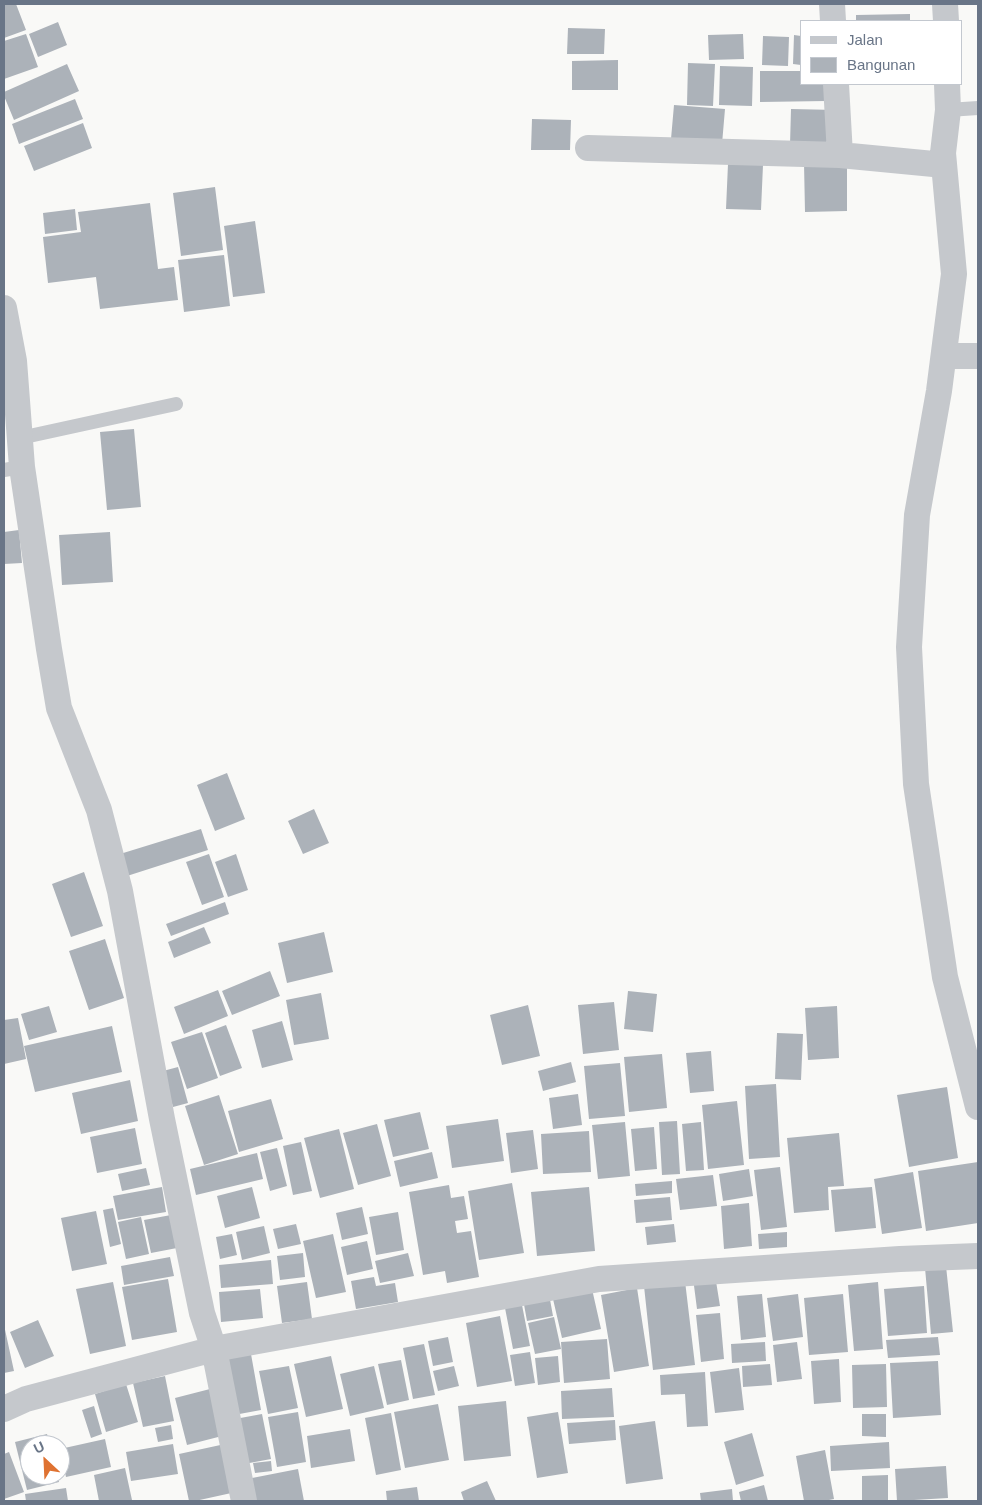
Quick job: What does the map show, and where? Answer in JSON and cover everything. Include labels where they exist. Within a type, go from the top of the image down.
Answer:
[{"type":"street","points":[[832,4],[833,20]]},
{"type":"street","points":[[945,4],[946,20]]},
{"type":"street","points":[[836,85],[840,155]]},
{"type":"street","points":[[947,85],[948,110],[943,153],[954,274],[944,356],[917,515],[909,647],[916,784],[946,977],[978,1107]]},
{"type":"street","points":[[588,148],[840,155],[944,165]]},
{"type":"street","points":[[4,308],[14,361],[20,438],[13,469],[60,708],[98,810],[120,891],[162,1119],[202,1313],[214,1349],[244,1501]]},
{"type":"street","points":[[944,356],[978,356]]},
{"type":"street","points":[[4,1409],[26,1399],[214,1349],[599,1279],[900,1259],[978,1256]]},
{"type":"lane","points":[[948,110],[978,108]]},
{"type":"lane","points":[[20,438],[176,404]]},
{"type":"building","points":[[4,4],[16,4],[26,30],[4,38]]},
{"type":"building","points":[[910,14],[910,20],[856,20],[856,15]]},
{"type":"building","points":[[58,22],[67,45],[38,57],[29,34]]},
{"type":"building","points":[[568,28],[605,29],[604,54],[567,54]]},
{"type":"building","points":[[26,34],[38,67],[4,79],[4,41]]},
{"type":"building","points":[[743,34],[744,59],[709,60],[708,35]]},
{"type":"building","points":[[794,35],[800,36],[800,65],[793,64]]},
{"type":"building","points":[[763,36],[789,37],[788,66],[762,65]]},
{"type":"building","points":[[618,60],[618,90],[572,90],[572,61]]},
{"type":"building","points":[[688,63],[715,64],[713,106],[687,105]]},
{"type":"building","points":[[67,64],[79,91],[14,120],[4,92]]},
{"type":"building","points":[[720,66],[753,67],[752,106],[719,105]]},
{"type":"building","points":[[760,71],[800,71],[800,85],[826,85],[826,101],[760,102]]},
{"type":"building","points":[[75,99],[83,119],[19,144],[12,124]]},
{"type":"building","points":[[674,105],[725,109],[722,144],[671,139]]},
{"type":"building","points":[[791,109],[837,110],[837,145],[790,145]]},
{"type":"building","points":[[532,119],[571,120],[570,150],[531,150]]},
{"type":"building","points":[[83,123],[92,148],[34,171],[24,146]]},
{"type":"building","points":[[847,162],[847,211],[805,212],[804,163]]},
{"type":"building","points":[[728,164],[763,165],[761,210],[726,209]]},
{"type":"building","points":[[215,187],[223,250],[181,256],[173,193]]},
{"type":"building","points":[[150,203],[158,269],[174,267],[178,300],[100,309],[96,277],[48,283],[43,237],[81,232],[78,212]]},
{"type":"building","points":[[75,209],[77,230],[45,234],[43,213]]},
{"type":"building","points":[[255,221],[265,293],[233,297],[224,226]]},
{"type":"building","points":[[224,255],[230,306],[184,312],[178,260]]},
{"type":"building","points":[[134,429],[141,507],[107,510],[100,432]]},
{"type":"building","points":[[19,530],[22,563],[4,564],[4,532]]},
{"type":"building","points":[[110,532],[113,582],[62,585],[59,535]]},
{"type":"building","points":[[227,773],[245,819],[215,831],[197,785]]},
{"type":"building","points":[[314,809],[329,843],[303,854],[288,821]]},
{"type":"building","points":[[201,829],[208,850],[127,876],[120,854]]},
{"type":"building","points":[[209,854],[224,897],[202,905],[186,862]]},
{"type":"building","points":[[236,854],[248,890],[228,897],[215,862]]},
{"type":"building","points":[[84,872],[103,926],[71,937],[52,884]]},
{"type":"building","points":[[225,902],[229,914],[171,936],[166,924]]},
{"type":"building","points":[[204,927],[211,943],[174,958],[168,942]]},
{"type":"building","points":[[324,932],[333,972],[287,983],[278,943]]},
{"type":"building","points":[[105,939],[124,998],[89,1010],[69,951]]},
{"type":"building","points":[[270,971],[280,996],[232,1015],[222,991]]},
{"type":"building","points":[[218,990],[228,1016],[184,1034],[174,1007]]},
{"type":"building","points":[[628,991],[657,994],[653,1032],[624,1029]]},
{"type":"building","points":[[321,993],[329,1039],[294,1045],[286,1000]]},
{"type":"building","points":[[614,1002],[619,1050],[583,1054],[578,1005]]},
{"type":"building","points":[[528,1005],[540,1056],[502,1065],[490,1015]]},
{"type":"building","points":[[49,1006],[57,1032],[29,1040],[21,1014]]},
{"type":"building","points":[[837,1006],[839,1058],[808,1060],[805,1008]]},
{"type":"building","points":[[18,1018],[26,1059],[4,1064],[4,1020]]},
{"type":"building","points":[[282,1021],[293,1060],[262,1068],[252,1030]]},
{"type":"building","points":[[226,1025],[242,1068],[220,1076],[205,1033]]},
{"type":"building","points":[[112,1026],[122,1072],[35,1092],[24,1046]]},
{"type":"building","points":[[202,1032],[218,1078],[187,1089],[171,1042]]},
{"type":"building","points":[[777,1033],[803,1034],[801,1080],[775,1079]]},
{"type":"building","points":[[711,1051],[714,1091],[690,1093],[686,1053]]},
{"type":"building","points":[[662,1054],[667,1108],[629,1112],[624,1057]]},
{"type":"building","points":[[571,1062],[576,1082],[543,1091],[538,1071]]},
{"type":"building","points":[[620,1063],[625,1116],[589,1119],[584,1066]]},
{"type":"building","points":[[178,1067],[188,1103],[173,1107],[163,1071]]},
{"type":"building","points":[[130,1080],[138,1121],[81,1134],[72,1093]]},
{"type":"building","points":[[776,1084],[780,1157],[749,1159],[745,1086]]},
{"type":"building","points":[[947,1087],[958,1158],[909,1167],[897,1095]]},
{"type":"building","points":[[578,1094],[582,1125],[553,1129],[549,1098]]},
{"type":"building","points":[[219,1095],[238,1154],[204,1165],[185,1106]]},
{"type":"building","points":[[271,1099],[283,1139],[239,1152],[228,1111]]},
{"type":"building","points":[[737,1101],[744,1165],[708,1169],[702,1105]]},
{"type":"building","points":[[420,1112],[429,1149],[393,1157],[384,1120]]},
{"type":"building","points":[[498,1119],[504,1161],[452,1168],[446,1126]]},
{"type":"building","points":[[677,1121],[680,1174],[662,1175],[659,1122]]},
{"type":"building","points":[[625,1122],[630,1176],[598,1179],[592,1125]]},
{"type":"building","points":[[701,1122],[704,1170],[686,1171],[682,1124]]},
{"type":"building","points":[[377,1124],[391,1176],[358,1185],[343,1133]]},
{"type":"building","points":[[654,1127],[657,1169],[635,1171],[631,1129]]},
{"type":"building","points":[[135,1128],[142,1164],[97,1173],[90,1137]]},
{"type":"building","points":[[339,1129],[354,1189],[320,1198],[304,1138]]},
{"type":"building","points":[[533,1130],[538,1169],[511,1173],[506,1133]]},
{"type":"building","points":[[589,1131],[591,1172],[543,1174],[541,1134]]},
{"type":"building","points":[[839,1133],[844,1186],[828,1187],[829,1210],[794,1213],[787,1138]]},
{"type":"building","points":[[301,1142],[312,1191],[293,1195],[283,1146]]},
{"type":"building","points":[[277,1148],[287,1186],[270,1191],[260,1152]]},
{"type":"building","points":[[432,1152],[438,1178],[400,1187],[394,1161]]},
{"type":"building","points":[[257,1153],[263,1179],[196,1195],[190,1169]]},
{"type":"building","points":[[978,1162],[978,1223],[926,1231],[918,1171]]},
{"type":"building","points":[[780,1167],[787,1227],[761,1230],[754,1170]]},
{"type":"building","points":[[146,1168],[150,1185],[122,1191],[118,1174]]},
{"type":"building","points":[[749,1169],[753,1196],[723,1201],[719,1174]]},
{"type":"building","points":[[913,1172],[922,1228],[882,1234],[874,1179]]},
{"type":"building","points":[[713,1175],[717,1206],[680,1210],[676,1179]]},
{"type":"building","points":[[672,1181],[672,1193],[636,1196],[635,1184]]},
{"type":"building","points":[[512,1183],[524,1253],[479,1260],[468,1191]]},
{"type":"building","points":[[449,1185],[451,1198],[464,1196],[468,1219],[455,1221],[457,1233],[471,1231],[479,1277],[447,1283],[445,1271],[423,1275],[409,1192]]},
{"type":"building","points":[[162,1187],[166,1212],[118,1220],[113,1196]]},
{"type":"building","points":[[252,1187],[260,1218],[225,1228],[217,1196]]},
{"type":"building","points":[[589,1187],[595,1251],[537,1256],[531,1192]]},
{"type":"building","points":[[872,1187],[876,1228],[835,1232],[831,1190]]},
{"type":"building","points":[[670,1197],[672,1220],[636,1223],[634,1200]]},
{"type":"building","points":[[749,1203],[752,1246],[724,1249],[721,1206]]},
{"type":"building","points":[[362,1207],[368,1234],[342,1240],[336,1213]]},
{"type":"building","points":[[113,1208],[121,1244],[110,1247],[103,1210]]},
{"type":"building","points":[[96,1211],[107,1264],[72,1271],[61,1218]]},
{"type":"building","points":[[398,1212],[404,1250],[376,1255],[369,1217]]},
{"type":"building","points":[[171,1215],[177,1248],[151,1253],[144,1220]]},
{"type":"building","points":[[141,1217],[149,1254],[126,1259],[118,1222]]},
{"type":"building","points":[[296,1224],[301,1244],[278,1249],[273,1229]]},
{"type":"building","points":[[674,1224],[676,1242],[647,1245],[645,1227]]},
{"type":"building","points":[[264,1226],[270,1253],[242,1260],[236,1232]]},
{"type":"building","points":[[787,1232],[787,1247],[759,1249],[758,1234]]},
{"type":"building","points":[[232,1234],[237,1255],[220,1259],[216,1237]]},
{"type":"building","points":[[333,1234],[346,1292],[316,1298],[303,1241]]},
{"type":"building","points":[[367,1241],[373,1269],[347,1275],[341,1247]]},
{"type":"building","points":[[303,1253],[305,1277],[280,1280],[277,1256]]},
{"type":"building","points":[[408,1253],[414,1276],[380,1283],[375,1261]]},
{"type":"building","points":[[170,1257],[174,1276],[124,1285],[121,1266]]},
{"type":"building","points":[[271,1260],[273,1284],[221,1288],[219,1265]]},
{"type":"building","points":[[946,1266],[953,1332],[931,1334],[925,1268]]},
{"type":"building","points":[[715,1275],[720,1306],[697,1309],[693,1278]]},
{"type":"building","points":[[374,1277],[376,1286],[395,1283],[398,1302],[356,1309],[351,1281]]},
{"type":"building","points":[[168,1279],[177,1332],[132,1340],[122,1287]]},
{"type":"building","points":[[685,1281],[695,1365],[653,1370],[644,1286]]},
{"type":"building","points":[[113,1282],[126,1346],[90,1354],[76,1289]]},
{"type":"building","points":[[307,1282],[312,1319],[282,1323],[277,1286]]},
{"type":"building","points":[[878,1282],[883,1349],[854,1351],[848,1285]]},
{"type":"building","points":[[924,1286],[927,1333],[888,1336],[884,1289]]},
{"type":"building","points":[[637,1288],[649,1366],[614,1372],[601,1295]]},
{"type":"building","points":[[260,1289],[263,1318],[221,1322],[219,1292]]},
{"type":"building","points":[[592,1289],[601,1329],[562,1338],[553,1299]]},
{"type":"building","points":[[549,1294],[553,1316],[527,1321],[523,1299]]},
{"type":"building","points":[[762,1294],[766,1337],[741,1340],[737,1296]]},
{"type":"building","points":[[798,1294],[803,1337],[773,1341],[767,1298]]},
{"type":"building","points":[[843,1294],[848,1352],[809,1355],[804,1298]]},
{"type":"building","points":[[522,1305],[530,1346],[513,1349],[505,1308]]},
{"type":"building","points":[[720,1313],[724,1359],[701,1362],[696,1315]]},
{"type":"building","points":[[500,1316],[512,1381],[477,1387],[466,1323]]},
{"type":"building","points":[[554,1317],[561,1349],[535,1354],[528,1323]]},
{"type":"building","points":[[38,1320],[54,1356],[25,1368],[10,1332]]},
{"type":"building","points":[[4,1325],[14,1371],[4,1373]]},
{"type":"building","points":[[448,1337],[453,1362],[433,1366],[428,1341]]},
{"type":"building","points":[[938,1337],[940,1355],[888,1358],[886,1340]]},
{"type":"building","points":[[607,1339],[610,1379],[564,1383],[561,1342]]},
{"type":"building","points":[[765,1342],[766,1361],[732,1363],[731,1344]]},
{"type":"building","points":[[797,1342],[802,1379],[777,1382],[773,1345]]},
{"type":"building","points":[[424,1344],[435,1395],[413,1399],[403,1348]]},
{"type":"building","points":[[530,1352],[535,1383],[515,1386],[510,1355]]},
{"type":"building","points":[[251,1354],[261,1410],[234,1415],[224,1359]]},
{"type":"building","points":[[331,1356],[343,1409],[306,1417],[294,1364]]},
{"type":"building","points":[[558,1356],[560,1382],[538,1385],[535,1358]]},
{"type":"building","points":[[839,1359],[841,1402],[814,1404],[811,1361]]},
{"type":"building","points":[[401,1360],[409,1400],[387,1405],[378,1364]]},
{"type":"building","points":[[938,1361],[941,1415],[893,1418],[890,1363]]},
{"type":"building","points":[[770,1364],[772,1385],[743,1387],[742,1366]]},
{"type":"building","points":[[886,1364],[887,1407],[853,1408],[852,1365]]},
{"type":"building","points":[[289,1366],[298,1408],[268,1414],[259,1371]]},
{"type":"building","points":[[374,1366],[384,1408],[350,1416],[340,1374]]},
{"type":"building","points":[[454,1366],[459,1386],[438,1391],[433,1371]]},
{"type":"building","points":[[739,1368],[744,1410],[715,1413],[710,1372]]},
{"type":"building","points":[[705,1372],[708,1426],[687,1427],[685,1394],[661,1395],[660,1375]]},
{"type":"building","points":[[165,1376],[174,1421],[143,1427],[133,1383]]},
{"type":"building","points":[[126,1384],[138,1422],[106,1432],[95,1394]]},
{"type":"building","points":[[612,1388],[614,1417],[562,1419],[561,1391]]},
{"type":"building","points":[[210,1389],[222,1436],[187,1445],[175,1398]]},
{"type":"building","points":[[506,1401],[511,1456],[464,1461],[458,1406]]},
{"type":"building","points":[[438,1404],[449,1460],[405,1468],[394,1412]]},
{"type":"building","points":[[94,1406],[102,1434],[91,1438],[82,1410]]},
{"type":"building","points":[[298,1412],[306,1462],[277,1467],[268,1417]]},
{"type":"building","points":[[558,1412],[568,1473],[537,1478],[527,1417]]},
{"type":"building","points":[[391,1413],[401,1470],[376,1475],[365,1418]]},
{"type":"building","points":[[262,1414],[271,1459],[244,1464],[235,1419]]},
{"type":"building","points":[[862,1414],[886,1414],[886,1437],[862,1436]]},
{"type":"building","points":[[615,1420],[616,1440],[569,1444],[567,1423]]},
{"type":"building","points":[[655,1421],[663,1479],[626,1484],[619,1426]]},
{"type":"building","points":[[171,1425],[173,1439],[158,1442],[155,1428]]},
{"type":"building","points":[[350,1429],[355,1461],[311,1468],[307,1436]]},
{"type":"building","points":[[752,1433],[764,1476],[736,1485],[724,1442]]},
{"type":"building","points":[[105,1439],[111,1467],[70,1476],[70,1447]]},
{"type":"building","points":[[20,1441],[20,1462],[15,1442]]},
{"type":"building","points":[[889,1442],[890,1468],[831,1471],[830,1446]]},
{"type":"building","points":[[173,1444],[178,1474],[131,1481],[126,1452]]},
{"type":"building","points":[[225,1444],[236,1492],[189,1501],[179,1454]]},
{"type":"building","points":[[825,1450],[834,1499],[804,1501],[796,1456]]},
{"type":"building","points":[[9,1452],[24,1492],[4,1499],[4,1454]]},
{"type":"building","points":[[271,1461],[272,1471],[255,1473],[253,1463]]},
{"type":"building","points":[[946,1466],[948,1498],[897,1501],[895,1469]]},
{"type":"building","points":[[125,1468],[132,1500],[99,1501],[94,1475]]},
{"type":"building","points":[[298,1469],[304,1501],[251,1501],[247,1479]]},
{"type":"building","points":[[888,1475],[888,1501],[862,1501],[862,1476]]},
{"type":"building","points":[[487,1481],[496,1501],[464,1501],[461,1492]]},
{"type":"building","points":[[26,1485],[47,1485],[27,1490]]},
{"type":"building","points":[[764,1485],[768,1501],[741,1501],[739,1492]]},
{"type":"building","points":[[417,1487],[419,1501],[387,1501],[386,1491]]},
{"type":"building","points":[[66,1488],[68,1501],[26,1501],[25,1494]]},
{"type":"building","points":[[732,1489],[733,1501],[701,1501],[700,1493]]}]
